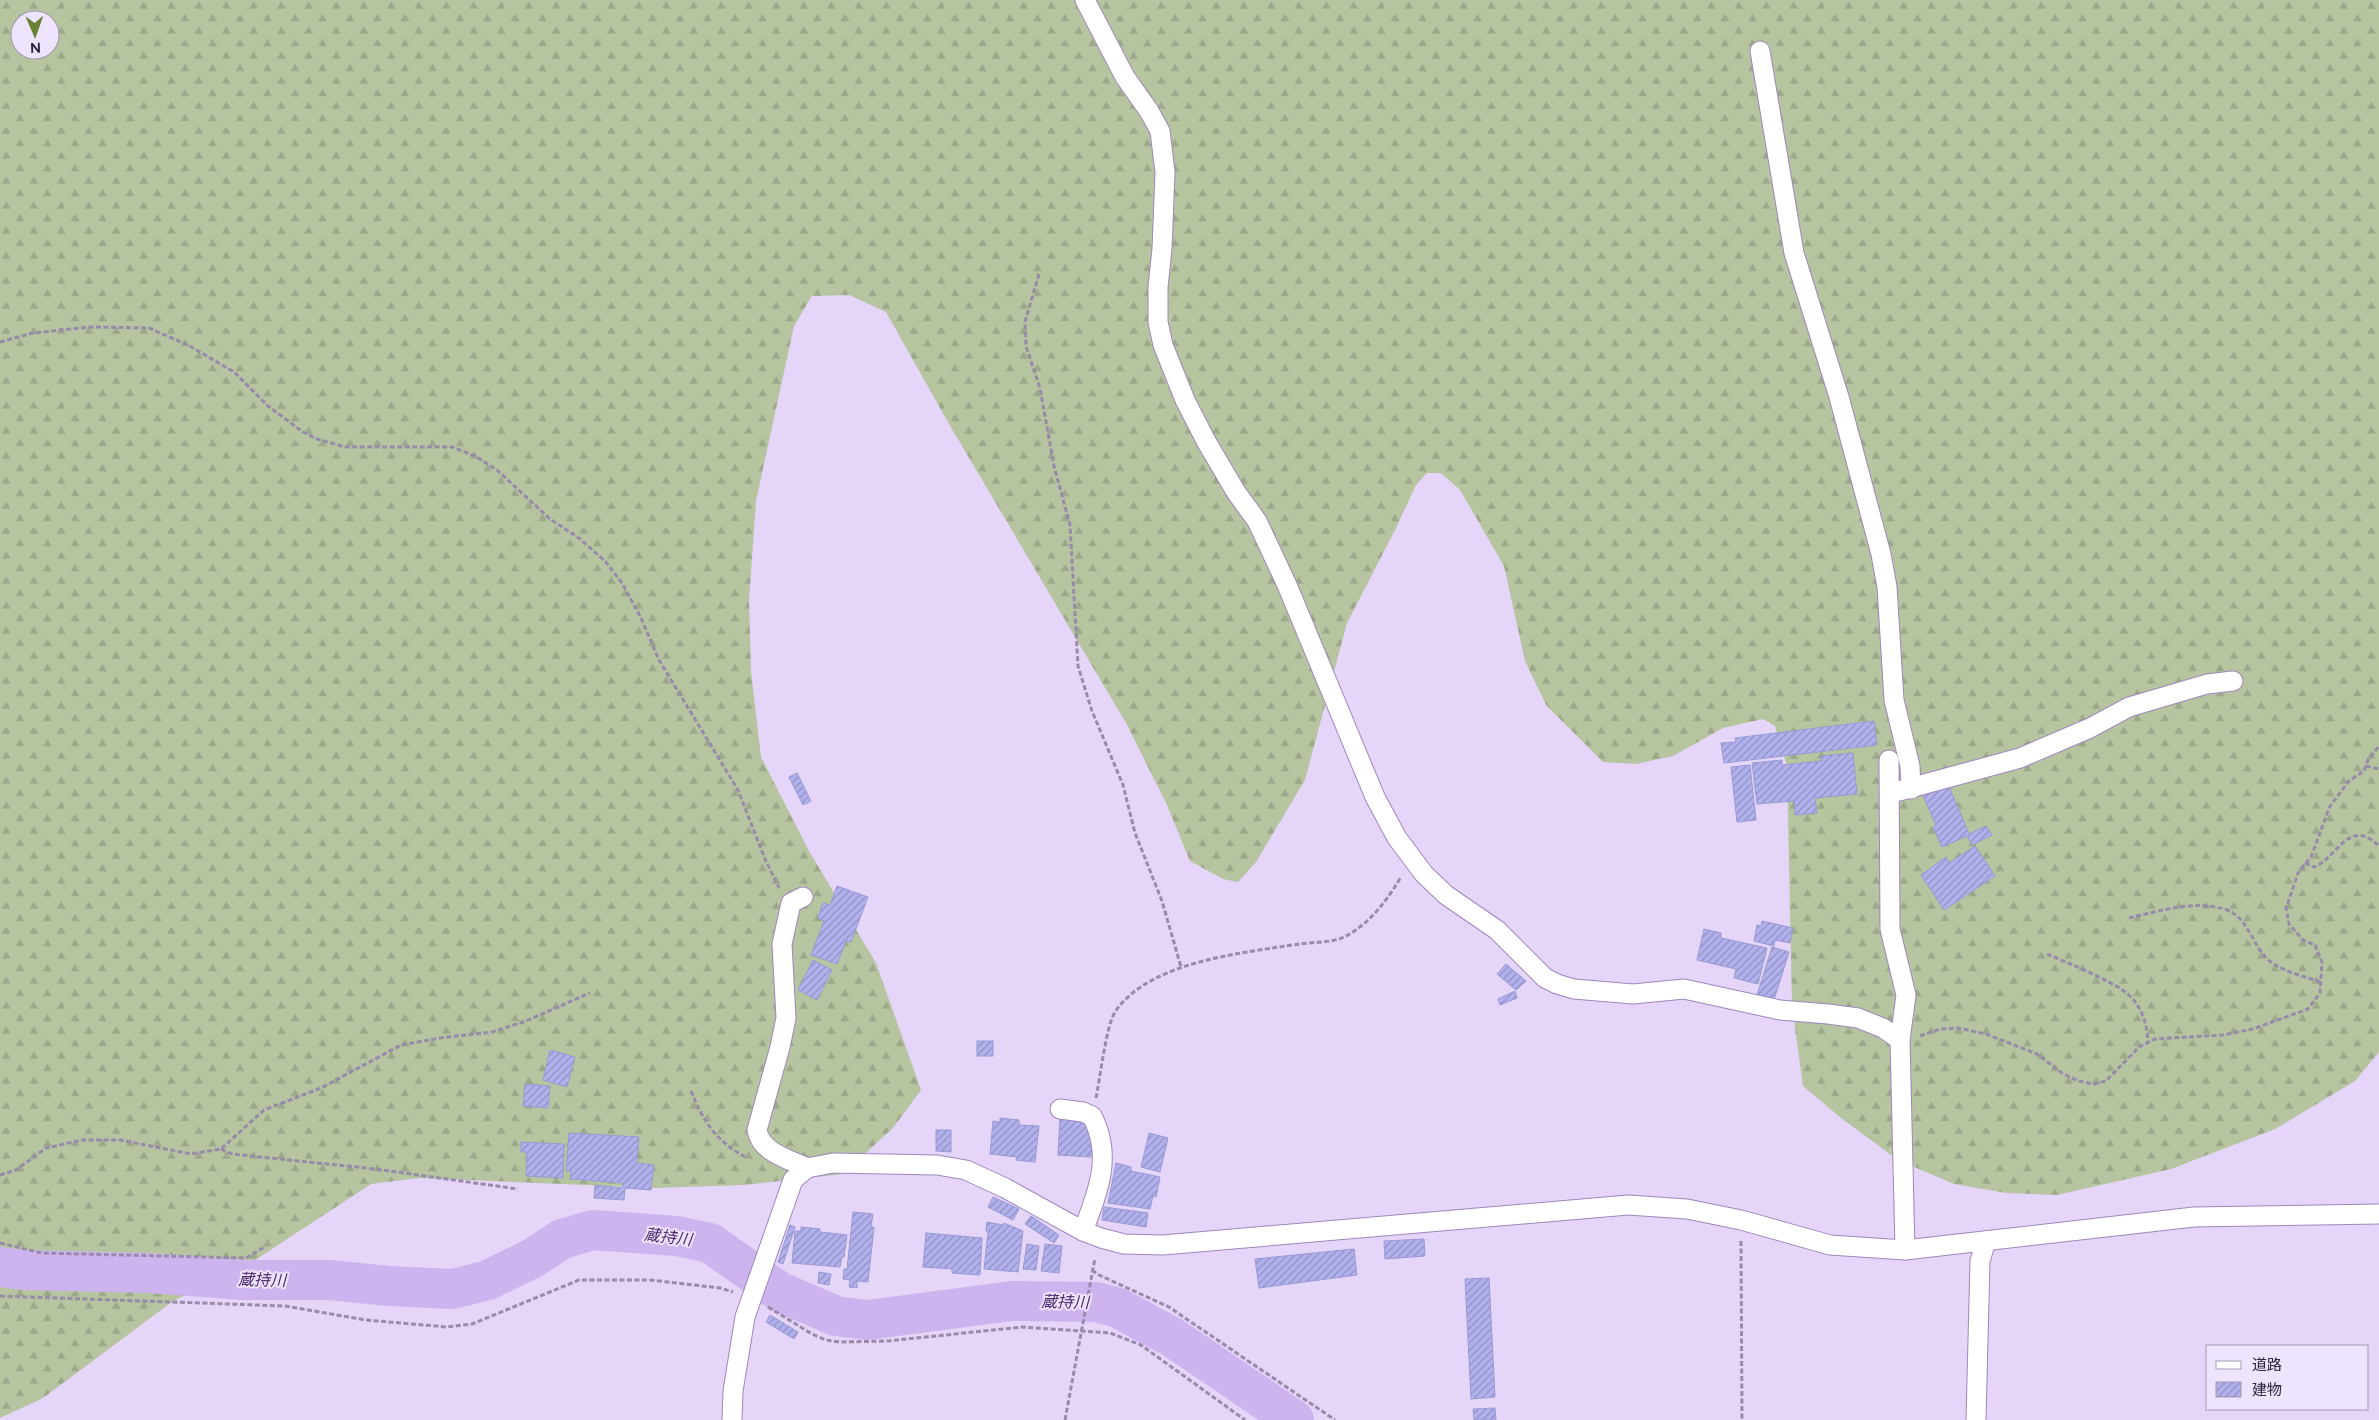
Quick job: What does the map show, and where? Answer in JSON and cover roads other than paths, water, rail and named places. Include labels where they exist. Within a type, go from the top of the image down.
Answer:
[{"type":"street","points":[[1085,0],[1125,77],[1149,110],[1160,131],[1165,172],[1162,249],[1158,287],[1158,322],[1163,346],[1185,400],[1206,442],[1236,492],[1257,521],[1287,585],[1375,797],[1397,838],[1412,860],[1446,895],[1497,930],[1545,978],[1557,984],[1592,991],[1633,994],[1684,989],[1780,1010],[1858,1018],[1883,1028],[1900,1040]]},
{"type":"street","points":[[1760,51],[1794,253],[1839,397],[1882,562],[1887,587],[1894,700],[1910,766],[1911,789]]},
{"type":"street","points":[[1890,793],[1911,789],[2020,758],[2090,728],[2129,707],[2207,684],[2233,681]]},
{"type":"street","points":[[1889,760],[1890,929],[1906,995],[1900,1040],[1905,1250]]},
{"type":"street","points":[[797,900],[782,944],[786,1018],[757,1130],[759,1141],[769,1150],[807,1168]]},
{"type":"street","points":[[1060,1110],[1083,1112],[1092,1116],[1098,1127],[1102,1146],[1102,1169],[1099,1191],[1083,1231]]},
{"type":"street","points":[[732,1420],[732,1391],[745,1317],[793,1180],[807,1168],[834,1163],[936,1165],[966,1170],[1005,1188],[1083,1231],[1124,1244],[1163,1245],[1628,1205],[1686,1209],[1741,1220],[1830,1245],[1905,1250],[2194,1218],[2379,1214]]},
{"type":"street","points":[[1976,1420],[1980,1261],[1986,1241]]},
{"type":"waterway","name":"蔵持川","points":[[0,1267],[23,1270],[149,1273],[243,1280],[330,1280],[389,1286],[453,1289],[488,1280],[533,1258],[562,1239],[593,1230],[677,1236],[710,1243],[780,1292],[836,1316],[867,1320],[1012,1301],[1095,1302],[1116,1307],[1172,1337],[1294,1420]]}]
